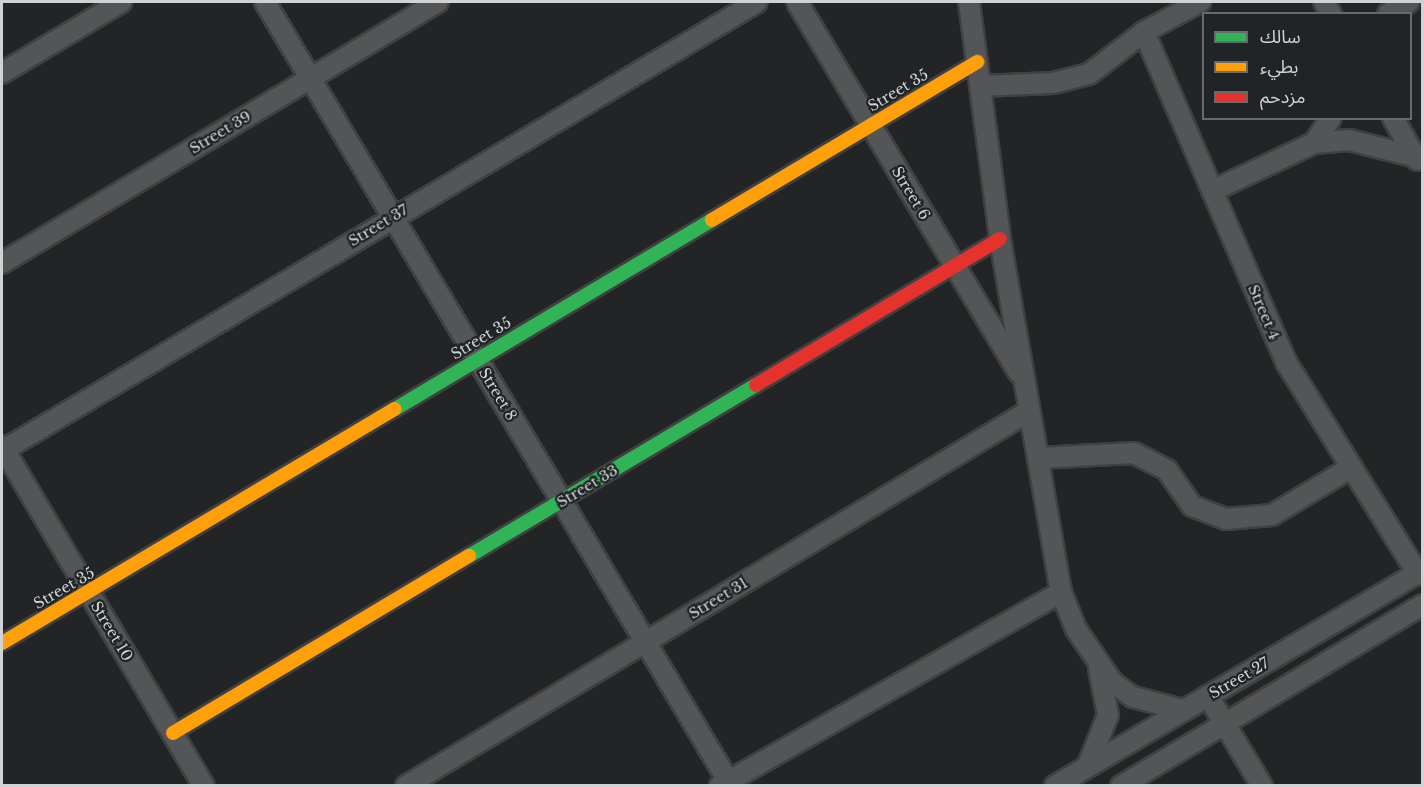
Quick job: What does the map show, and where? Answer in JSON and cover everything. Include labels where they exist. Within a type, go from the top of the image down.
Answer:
[{"type":"street","points":[[2,73],[121,2]]},
{"type":"street","name":"Street 8","points":[[265,2],[562,501],[726,784]]},
{"type":"street","name":"Street 39","points":[[2,263],[438,2]]},
{"type":"street","name":"Street 37","points":[[2,449],[392,216],[757,2]]},
{"type":"street","name":"Street 6","points":[[797,2],[1026,384]]},
{"type":"street","points":[[969,2],[1000,239],[1061,592],[1106,687],[1108,715],[1102,742],[1088,765]]},
{"type":"street","points":[[980,86],[1053,83],[1089,74],[1144,32],[1200,2]]},
{"type":"street","points":[[1392,12],[1409,2]]},
{"type":"street","name":"Street 4","points":[[1144,32],[1286,362],[1420,573]]},
{"type":"street","name":"Street 35","points":[[2,643],[90,593],[976,62]]},
{"type":"street","points":[[1314,143],[1330,120]]},
{"type":"street","points":[[1394,120],[1419,163]]},
{"type":"street","points":[[1212,191],[1314,143],[1349,140],[1419,163]]},
{"type":"street","name":"Street 33","points":[[173,733],[1000,239]]},
{"type":"street","name":"Street 31","points":[[406,786],[1029,411]]},
{"type":"street","name":"Street 10","points":[[2,449],[204,786]]},
{"type":"street","points":[[1038,458],[1134,453],[1167,470],[1192,506],[1226,519],[1272,515],[1352,467]]},
{"type":"street","name":"Street 27","points":[[1055,786],[1420,573]]},
{"type":"street","points":[[726,784],[1061,592]]},
{"type":"street","name":"Street 27","points":[[1121,786],[1422,605]]},
{"type":"street","points":[[1095,661],[1133,697],[1183,710]]},
{"type":"street","points":[[1208,696],[1262,786]]},
{"type":"traffic: fast","points":[[395,409],[712,220]]},
{"type":"traffic: fast","points":[[469,556],[756,385]]},
{"type":"traffic: slow","points":[[712,220],[977,62]]},
{"type":"traffic: slow","points":[[2,643],[395,409]]},
{"type":"traffic: slow","points":[[173,733],[469,556]]},
{"type":"traffic: jam","points":[[756,385],[1000,239]]}]
